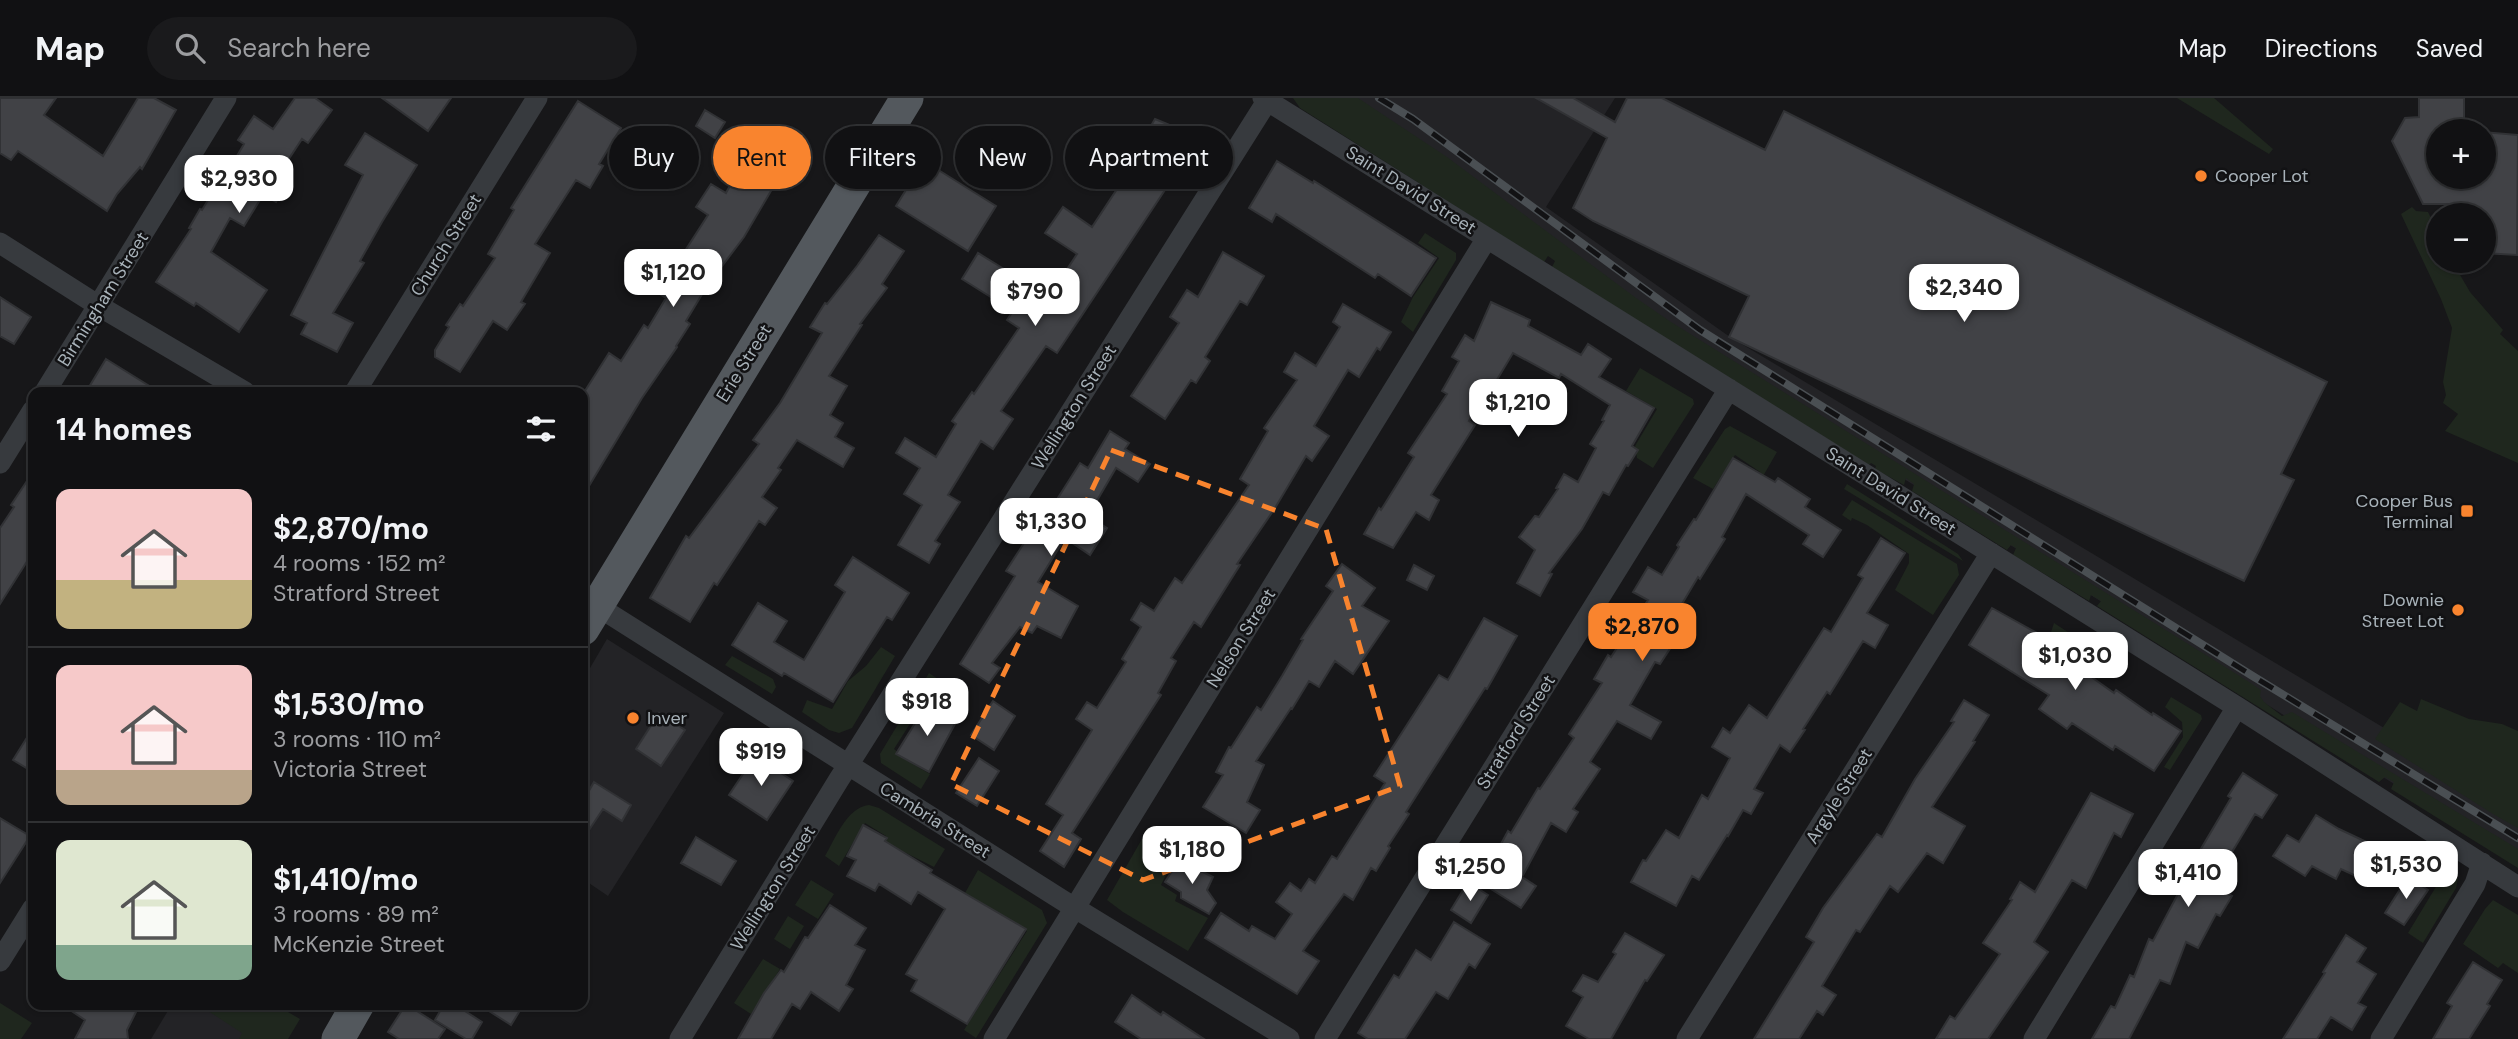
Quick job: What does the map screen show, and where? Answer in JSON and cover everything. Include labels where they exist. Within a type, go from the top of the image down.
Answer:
[{"type":"main road","name":"Erie Street","points":[[588,609],[907,98]]},
{"type":"main road","points":[[338,1039],[355,1010]]},
{"type":"street","name":"Birmingham Street","points":[[48,387],[226,98]]},
{"type":"street","name":"Church Street","points":[[358,387],[537,98]]},
{"type":"street","name":"Saint David Street","points":[[1267,99],[2237,707],[2518,887]]},
{"type":"street","name":"Wellington Street","points":[[680,1039],[848,765],[1267,99]]},
{"type":"street","name":"Nelson Street","points":[[994,1039],[1487,238]]},
{"type":"street","points":[[0,243],[99,306],[237,387]]},
{"type":"street","name":"Stratford Street","points":[[1325,1039],[1729,389]]},
{"type":"street","points":[[0,463],[28,418]]},
{"type":"street","name":"Argyle Street","points":[[1687,1039],[1990,554]]},
{"type":"street","name":"Cambria Street","points":[[588,612],[848,765],[1289,1039]]},
{"type":"street","points":[[2034,1039],[2237,707]]},
{"type":"street","points":[[2381,1039],[2475,884],[2482,863]]},
{"type":"street","points":[[0,961],[28,916]]},
{"type":"highlighted area","points":[[1111,450],[1326,529],[1400,786],[1143,880],[951,784]]},
{"type":"shaded area","points":[[1293,98],[1358,98],[1447,157],[1671,322],[2246,680],[2261,690],[2260,696],[2264,702],[2282,716],[2292,712],[2518,849],[2518,868],[2391,789],[2394,782],[2385,777],[2379,782],[2097,606],[2101,601],[2091,595],[2089,601],[2013,555],[2016,548],[2011,545],[2007,550],[1912,491],[1914,484],[1906,478],[1904,485],[1875,469],[1876,466],[1871,463],[1869,465],[1552,267],[1555,261],[1548,256],[1544,262],[1300,108]]},
{"type":"shaded area","points":[[1311,98],[1615,98],[1546,207],[1730,337],[2518,808],[2518,861],[1607,294]]},
{"type":"shaded area","points":[[2177,98],[2214,98],[2273,149],[2269,154]]},
{"type":"shaded area","points":[[2412,207],[2416,211],[2426,212],[2426,267],[2401,214]]},
{"type":"shaded area","points":[[1425,233],[1456,253],[1456,260],[1413,332],[1401,322],[1413,297],[1439,258],[1418,243]]},
{"type":"shaded area","points":[[2429,273],[2459,273],[2470,292],[2503,330],[2500,334],[2518,351],[2518,463],[2445,431],[2458,414],[2443,403],[2446,395],[2443,382],[2452,328]]},
{"type":"shaded area","points":[[1640,368],[1693,399],[1694,404],[1653,468],[1637,458],[1635,446],[1657,409],[1626,391]]},
{"type":"shaded area","points":[[1730,426],[1777,452],[1755,490],[1752,489],[1760,472],[1735,455],[1713,489],[1693,478],[1725,429]]},
{"type":"shaded area","points":[[1847,484],[1958,554],[1963,561],[1844,489]]},
{"type":"shaded area","points":[[1852,500],[1957,564],[1959,575],[1933,615],[1895,590],[1909,563],[1909,554],[1867,525],[1852,518],[1851,521],[1842,515]]},
{"type":"shaded area","points":[[2054,623],[2112,661],[2099,679],[2071,661],[2054,685],[2064,648],[2049,638]]},
{"type":"shaded area","points":[[607,639],[724,713],[608,896],[588,882],[588,671]]},
{"type":"shaded area","points":[[881,647],[895,656],[852,728],[839,733],[829,730],[802,712],[807,700],[832,709],[848,681],[866,666]]},
{"type":"shaded area","points":[[732,656],[773,679],[776,687],[772,694],[725,665]]},
{"type":"shaded area","points":[[929,673],[944,687],[935,705],[925,700],[894,749],[899,756],[930,774],[921,789],[881,763],[880,754]]},
{"type":"shaded area","points":[[2171,697],[2201,715],[2202,719],[2170,770],[2164,767],[2183,737],[2182,722],[2165,707]]},
{"type":"shaded area","points":[[2421,699],[2469,719],[2502,724],[2518,731],[2518,828],[2375,739],[2400,702],[2417,711]]},
{"type":"shaded area","points":[[869,805],[879,808],[945,849],[934,867],[886,843],[886,836],[865,823],[839,866],[825,856],[848,818],[861,807]]},
{"type":"shaded area","points":[[1146,832],[1177,852],[1161,885],[1177,895],[1175,901],[1208,918],[1188,951],[1107,900]]},
{"type":"shaded area","points":[[2403,842],[2452,871],[2458,879],[2456,888],[2423,943],[2408,933],[2437,885],[2412,868],[2408,875],[2389,863]]},
{"type":"shaded area","points":[[978,870],[1042,910],[1047,923],[976,1038],[964,1030],[1027,931],[965,893]]},
{"type":"shaded area","points":[[811,880],[834,894],[818,919],[795,905]]},
{"type":"shaded area","points":[[2493,900],[2518,915],[2518,973],[2503,963],[2498,968],[2463,944]]},
{"type":"shaded area","points":[[788,916],[804,926],[790,949],[774,939]]},
{"type":"shaded area","points":[[763,959],[780,969],[751,1014],[734,1003]]},
{"type":"shaded area","points":[[0,1003],[32,1023],[21,1039],[0,1039]]},
{"type":"shaded area","points":[[168,1010],[214,1010],[265,1039],[151,1039]]},
{"type":"shaded area","points":[[207,1010],[285,1010],[300,1019],[288,1039],[239,1039],[242,1033]]},
{"type":"building","points":[[0,98],[56,98],[44,115],[103,156],[138,98],[154,98],[176,110],[142,169],[140,167],[117,194],[107,211],[18,151],[11,160],[0,153]]},
{"type":"building","points":[[295,98],[315,98],[332,110],[308,143],[302,139],[279,174],[289,180],[276,202],[263,195],[244,226],[230,218],[211,252],[267,290],[239,332],[196,303],[194,306],[156,282],[191,229],[189,228],[200,209],[202,210],[219,182],[221,183],[244,144],[238,140],[254,116],[273,129]]},
{"type":"building","points":[[382,98],[451,98],[428,131]]},
{"type":"building","points":[[1536,98],[1573,98],[1615,122],[1627,98],[1662,98],[1765,150],[1784,111],[2327,382],[2281,474],[2294,480],[2244,581],[1729,337],[1749,296],[1593,221],[1573,208],[1607,138]]},
{"type":"building","points":[[2419,98],[2464,98],[2464,119],[2426,119],[2426,189],[2496,189],[2496,133],[2518,135],[2517,255],[2496,254],[2496,203],[2423,204],[2392,141],[2405,118],[2419,117]]},
{"type":"building","points":[[578,101],[618,126],[609,126],[609,148],[599,164],[603,166],[590,188],[576,180],[535,244],[550,253],[521,302],[525,304],[507,330],[493,321],[460,372],[435,357],[435,350],[449,327],[446,325],[460,304],[463,306],[495,258],[488,254],[514,210],[511,208]]},
{"type":"building","points":[[705,110],[725,122],[722,126],[713,126],[713,137],[696,126]]},
{"type":"building","points":[[1155,119],[1172,126],[1151,126]]},
{"type":"building","points":[[365,133],[417,165],[382,222],[360,261],[364,263],[333,313],[353,323],[337,352],[301,334],[307,323],[291,315],[363,175],[345,165]]},
{"type":"building","points":[[1277,161],[1313,183],[1314,181],[1436,258],[1411,296],[1378,274],[1375,278],[1276,214],[1272,222],[1249,208]]},
{"type":"building","points":[[941,172],[955,180],[955,189],[969,189],[996,206],[968,251],[896,206],[907,189],[941,189]]},
{"type":"building","points":[[711,184],[713,189],[726,193],[728,189],[772,189],[744,237],[707,286],[686,321],[690,324],[677,347],[642,398],[588,488],[587,387],[609,353],[621,361],[644,325],[648,328],[666,298],[658,293],[708,215],[696,207]]},
{"type":"building","points":[[1117,189],[1165,190],[1057,353],[1046,346],[1001,411],[1013,419],[993,449],[981,441],[948,495],[960,502],[935,541],[940,544],[929,563],[898,545],[922,505],[904,494],[920,468],[896,453],[905,438],[936,457],[956,424],[952,421],[1019,328],[1007,320],[1013,311],[962,279],[978,253],[1004,269],[998,280],[1041,309],[1077,254],[1045,233],[1063,207],[1092,227]]},
{"type":"building","points":[[879,235],[904,251],[882,284],[887,288],[860,324],[862,325],[829,376],[847,386],[830,415],[843,423],[835,437],[854,448],[843,467],[797,440],[762,497],[777,508],[765,525],[759,521],[717,585],[714,583],[690,622],[650,598],[686,536],[689,538],[759,444],[753,440],[780,403],[822,333],[810,327],[825,303],[827,304]]},
{"type":"building","points":[[1223,252],[1264,276],[1247,305],[1240,301],[1205,357],[1210,361],[1196,383],[1191,380],[1165,419],[1131,396],[1179,323],[1170,317],[1187,290],[1198,297]]},
{"type":"building","points":[[0,297],[31,317],[14,344],[0,336]]},
{"type":"building","points":[[1491,302],[1530,320],[1528,326],[1581,355],[1588,344],[1611,359],[1599,377],[1654,408],[1632,446],[1638,450],[1609,495],[1603,492],[1582,529],[1549,573],[1552,574],[1540,596],[1517,583],[1535,550],[1519,537],[1535,516],[1539,517],[1558,489],[1556,488],[1564,474],[1578,482],[1596,448],[1590,444],[1610,405],[1561,374],[1559,378],[1513,353],[1495,383],[1491,381],[1469,421],[1475,425],[1431,495],[1439,500],[1429,520],[1416,512],[1393,548],[1364,534],[1414,457],[1408,453],[1447,394],[1442,391],[1459,361],[1452,357],[1465,335],[1474,341]]},
{"type":"building","points":[[1343,304],[1391,332],[1380,350],[1377,348],[1359,377],[1348,370],[1314,426],[1329,436],[1312,461],[1306,456],[1237,564],[1240,565],[1201,627],[1194,622],[1171,658],[1176,661],[1158,693],[1161,695],[1072,833],[1081,839],[1064,867],[1040,851],[1063,815],[1046,804],[1092,730],[1076,719],[1087,702],[1097,708],[1126,662],[1122,659],[1141,627],[1131,620],[1141,603],[1154,611],[1175,578],[1182,583],[1249,485],[1240,479],[1268,431],[1264,428],[1297,380],[1284,372],[1295,353],[1316,366],[1340,327],[1333,322]]},
{"type":"building","points":[[106,359],[151,387],[89,387]]},
{"type":"building","points":[[1110,431],[1129,443],[1125,449],[1150,464],[1138,482],[1116,468],[1088,516],[1107,528],[1090,555],[1065,538],[1038,582],[1078,606],[1061,638],[1037,626],[1032,633],[1020,627],[992,663],[1000,668],[989,683],[960,664],[1015,576],[1006,571],[1026,540],[1030,542],[1080,463],[1088,468]]},
{"type":"building","points":[[1733,458],[1775,482],[1778,478],[1810,499],[1805,507],[1841,530],[1823,557],[1803,544],[1809,535],[1746,494],[1722,537],[1725,539],[1700,579],[1698,577],[1664,634],[1675,641],[1660,664],[1655,662],[1630,705],[1661,722],[1651,739],[1617,721],[1590,762],[1600,769],[1573,809],[1578,812],[1566,832],[1551,823],[1522,877],[1536,886],[1521,908],[1483,884],[1500,857],[1495,855],[1508,831],[1511,833],[1538,788],[1540,789],[1574,738],[1569,734],[1602,683],[1594,679],[1648,600],[1633,592],[1648,567],[1662,575],[1679,547],[1677,545],[1694,519],[1696,520]]},
{"type":"building","points":[[28,480],[28,560],[0,604],[0,528],[14,507],[11,505]]},
{"type":"building","points":[[1881,538],[1905,553],[1867,613],[1888,625],[1875,648],[1863,641],[1790,752],[1780,745],[1754,789],[1763,793],[1751,814],[1743,810],[1699,880],[1692,876],[1676,906],[1631,882],[1643,860],[1646,861],[1666,830],[1679,838],[1702,795],[1708,799],[1730,758],[1712,747],[1723,728],[1730,733],[1749,705],[1767,718],[1824,628],[1831,632],[1863,578],[1858,575]]},
{"type":"building","points":[[853,557],[909,593],[892,620],[887,617],[833,702],[784,673],[782,676],[732,645],[758,603],[787,621],[774,642],[804,660],[845,592],[835,585]]},
{"type":"building","points":[[1342,564],[1375,588],[1362,606],[1389,621],[1353,674],[1335,661],[1319,687],[1309,681],[1256,761],[1264,765],[1247,802],[1260,810],[1246,833],[1203,807],[1223,775],[1216,772],[1229,747],[1231,748],[1257,707],[1261,710],[1282,676],[1303,640],[1301,639],[1333,591],[1326,586]]},
{"type":"building","points":[[1414,565],[1434,576],[1427,590],[1407,580]]},
{"type":"building","points":[[1992,608],[2037,633],[2034,636],[2114,693],[2116,690],[2181,731],[2154,771],[2115,746],[2113,750],[2072,723],[2067,729],[2039,709],[2049,695],[1969,645]]},
{"type":"building","points":[[1484,618],[1517,636],[1487,689],[1485,688],[1406,812],[1409,814],[1388,846],[1390,848],[1376,871],[1371,868],[1353,900],[1344,894],[1303,951],[1319,961],[1297,994],[1205,938],[1221,913],[1249,931],[1252,926],[1275,939],[1292,914],[1276,902],[1290,883],[1301,891],[1309,879],[1315,883],[1332,856],[1337,859],[1385,783],[1374,776],[1439,675],[1448,680]]},
{"type":"building","points":[[1964,700],[1989,715],[1973,741],[1975,742],[1932,807],[1965,826],[1943,863],[1927,853],[1898,892],[1890,886],[1860,932],[1856,930],[1822,986],[1836,995],[1823,1015],[1817,1011],[1799,1039],[1754,1039],[1814,942],[1806,937],[1823,908],[1877,834],[1882,837],[1915,779],[1954,722],[1951,721]]},
{"type":"building","points":[[993,701],[1015,716],[994,750],[971,735]]},
{"type":"building","points":[[927,704],[956,722],[929,772],[896,754]]},
{"type":"building","points":[[659,713],[685,730],[661,766],[636,749]]},
{"type":"building","points":[[28,736],[28,769],[13,760]]},
{"type":"building","points":[[755,756],[793,781],[767,820],[729,795]]},
{"type":"building","points":[[979,758],[999,771],[977,806],[956,793]]},
{"type":"building","points":[[2243,773],[2277,795],[2262,818],[2255,814],[2212,885],[2232,896],[2220,916],[2216,914],[2198,948],[2186,942],[2170,984],[2160,980],[2129,1039],[2092,1039],[2111,1006],[2115,1008],[2130,975],[2134,977],[2149,939],[2153,941],[2179,892],[2176,891]]},
{"type":"building","points":[[594,782],[631,805],[622,821],[603,809],[588,832],[588,792]]},
{"type":"building","points":[[2091,793],[2133,814],[2121,837],[2114,833],[2086,888],[2072,880],[2034,942],[2048,952],[1988,1039],[1936,1039],[1950,1016],[1955,1019],[2000,954],[1983,943],[2012,900],[2010,899],[2020,882],[2035,892]]},
{"type":"building","points":[[2316,815],[2375,846],[2358,877],[2341,869],[2336,879],[2312,866],[2305,876],[2273,856],[2287,835],[2299,842]]},
{"type":"building","points":[[0,818],[28,835],[28,839],[0,883]]},
{"type":"building","points":[[863,825],[887,838],[885,841],[932,870],[930,873],[1026,929],[967,1024],[911,991],[917,980],[906,974],[945,909],[918,892],[911,904],[879,884],[875,891],[847,876],[856,860],[847,856]]},
{"type":"building","points":[[696,837],[736,861],[721,885],[681,863]]},
{"type":"building","points":[[1179,860],[1213,877],[1207,890],[1216,903],[1209,914],[1181,898],[1181,892],[1165,882]]},
{"type":"building","points":[[2408,877],[2428,890],[2404,925],[2385,913]]},
{"type":"building","points":[[1468,882],[1488,895],[1471,923],[1451,910]]},
{"type":"building","points":[[830,905],[866,928],[855,945],[865,950],[846,985],[853,989],[839,1011],[811,992],[800,1009],[792,1004],[771,1039],[738,1039],[764,993],[781,970],[784,972],[805,937],[808,938]]},
{"type":"building","points":[[1454,922],[1490,944],[1475,968],[1469,964],[1448,999],[1436,992],[1405,1039],[1368,1039],[1358,1033],[1394,975],[1399,978],[1416,950],[1431,960]]},
{"type":"building","points":[[1625,933],[1664,955],[1647,981],[1645,980],[1611,1039],[1589,1039],[1566,1026],[1583,997],[1573,991],[1583,975],[1598,982],[1616,954],[1613,952]]},
{"type":"building","points":[[2346,935],[2366,948],[2357,962],[2376,974],[2358,1003],[2366,1007],[2352,1030],[2331,1017],[2317,1039],[2283,1039],[2325,973],[2323,972]]},
{"type":"building","points":[[2473,962],[2502,980],[2487,1004],[2490,1006],[2469,1039],[2433,1039],[2452,1006],[2447,1003]]},
{"type":"building","points":[[1132,995],[1204,1039],[1141,1039],[1115,1022]]},
{"type":"building","points":[[70,1010],[137,1010],[127,1030],[128,1039],[75,1039],[85,1020]]},
{"type":"building","points":[[402,1010],[415,1010],[445,1029],[438,1039],[399,1039],[388,1032]]},
{"type":"building","points":[[441,1010],[463,1010],[482,1022],[472,1039],[466,1039],[435,1020]]},
{"type":"building","points":[[487,1010],[520,1010],[511,1025]]},
{"type":"railway","points":[[1379,98],[1413,119],[1700,330],[2251,675],[2518,838]]},
{"type":"place","name":"Cooper Lot","points":[[2201,176]]},
{"type":"place","name":"Cooper Bus Terminal","points":[[2467,511]]},
{"type":"place","name":"Downie Street Lot","points":[[2458,610]]},
{"type":"place","name":"Inver","points":[[633,718]]}]
